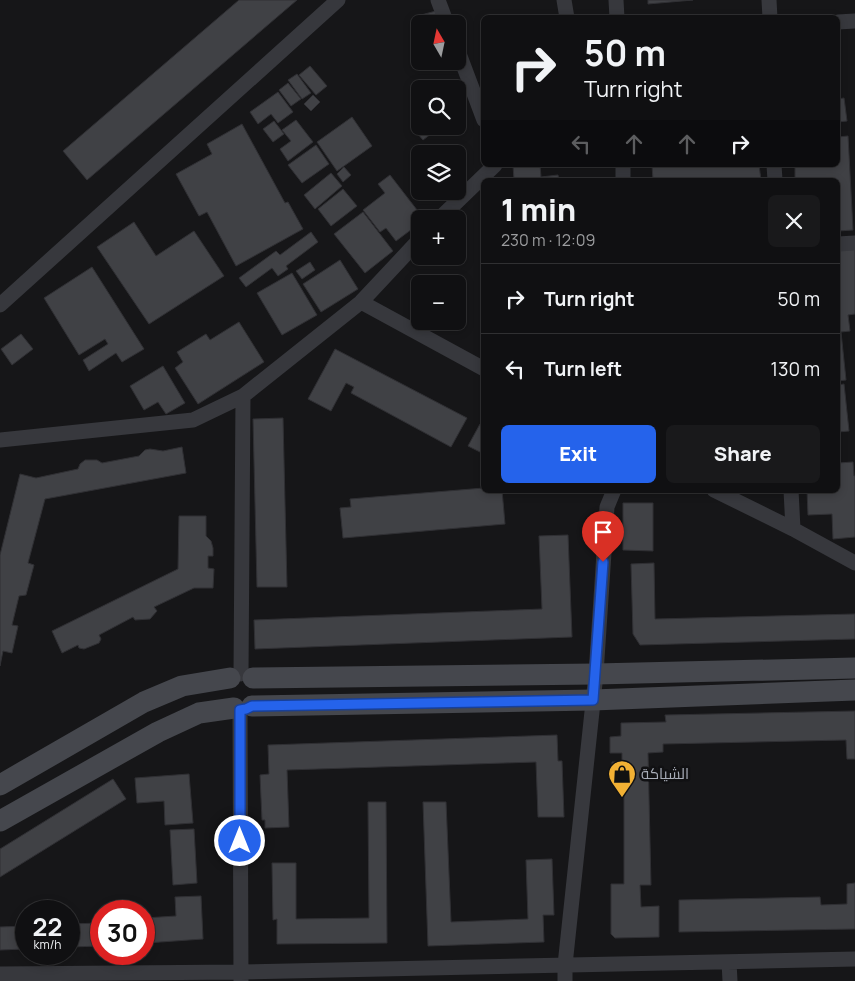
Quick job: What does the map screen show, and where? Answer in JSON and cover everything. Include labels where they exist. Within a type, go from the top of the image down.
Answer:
[{"type":"street","points":[[0,305],[338,0]]},
{"type":"street","points":[[438,0],[444,15]]},
{"type":"street","points":[[564,0],[566,15]]},
{"type":"street","points":[[616,0],[618,15]]},
{"type":"street","points":[[768,0],[770,15]]},
{"type":"street","points":[[840,22],[855,21]]},
{"type":"street","points":[[465,70],[481,112]]},
{"type":"street","points":[[447,210],[481,181]]},
{"type":"street","points":[[840,244],[855,243]]},
{"type":"street","points":[[0,440],[194,420],[244,396],[361,302],[411,249]]},
{"type":"street","points":[[361,302],[481,367]]},
{"type":"street","points":[[241,676],[244,396]]},
{"type":"street","points":[[565,981],[565,965],[596,674],[607,507],[613,493]]},
{"type":"street","points":[[720,493],[793,529],[855,563]]},
{"type":"street","points":[[791,493],[793,529]]},
{"type":"street","points":[[0,785],[144,702],[182,686],[241,676],[596,674],[855,668]]},
{"type":"street","points":[[241,676],[257,683],[259,689],[256,702],[242,708],[229,705],[223,694],[226,682],[241,676]]},
{"type":"street","points":[[0,821],[158,732],[199,713],[242,708],[593,700],[855,690]]},
{"type":"street","points":[[240,976],[242,708]]},
{"type":"street","points":[[0,974],[240,976],[565,965],[855,959]]},
{"type":"street","points":[[729,962],[730,981]]},
{"type":"building","points":[[239,0],[297,0],[87,180],[63,151]]},
{"type":"building","points":[[648,0],[693,0],[648,4]]},
{"type":"building","points":[[436,11],[437,15],[421,15]]},
{"type":"building","points":[[310,66],[327,86],[316,95],[299,75]]},
{"type":"building","points":[[297,74],[311,93],[302,99],[288,80]]},
{"type":"building","points":[[288,83],[301,99],[291,106],[279,90]]},
{"type":"building","points":[[278,92],[293,112],[278,123],[271,114],[258,124],[250,112]]},
{"type":"building","points":[[313,95],[320,102],[311,111],[304,104]]},
{"type":"building","points":[[844,98],[847,121],[840,122],[840,99]]},
{"type":"building","points":[[352,117],[372,146],[337,171],[317,142]]},
{"type":"building","points":[[296,120],[313,142],[288,161],[280,149],[291,141],[282,130]]},
{"type":"building","points":[[274,121],[284,134],[273,142],[263,129]]},
{"type":"building","points":[[242,124],[285,203],[288,202],[303,229],[236,266],[207,212],[199,216],[176,174],[212,154],[207,144]]},
{"type":"building","points":[[419,135],[430,135],[423,140]]},
{"type":"building","points":[[848,136],[853,230],[840,231],[840,178],[795,178],[795,167],[840,167],[840,137]]},
{"type":"building","points":[[316,145],[329,164],[302,183],[288,165]]},
{"type":"building","points":[[344,167],[351,175],[343,182],[337,174]]},
{"type":"building","points":[[513,167],[540,167],[541,177],[558,175],[559,178],[514,178]]},
{"type":"building","points":[[652,167],[759,167],[761,178],[653,178]]},
{"type":"building","points":[[331,173],[342,186],[315,209],[304,195]]},
{"type":"building","points":[[390,175],[417,210],[411,210],[411,230],[396,241],[386,228],[380,232],[363,210],[385,193],[378,184]]},
{"type":"building","points":[[343,189],[357,206],[331,226],[318,209]]},
{"type":"building","points":[[363,212],[393,251],[365,273],[334,234]]},
{"type":"building","points":[[134,222],[156,256],[194,231],[224,276],[149,324],[97,247]]},
{"type":"building","points":[[311,232],[318,242],[286,266],[288,269],[278,276],[272,268],[246,287],[239,278],[276,251],[280,255]]},
{"type":"building","points":[[855,247],[855,314],[848,315],[850,331],[841,332],[846,380],[840,381],[840,249]]},
{"type":"building","points":[[340,260],[358,289],[321,312],[303,284]]},
{"type":"building","points":[[310,262],[315,270],[302,279],[296,271]]},
{"type":"building","points":[[92,267],[144,349],[122,362],[116,353],[89,371],[83,360],[108,344],[105,339],[79,355],[44,298]]},
{"type":"building","points":[[292,273],[317,315],[282,335],[257,293]]},
{"type":"building","points":[[239,322],[264,362],[198,404],[175,368],[183,362],[177,352],[206,334],[210,340]]},
{"type":"building","points":[[21,334],[33,349],[12,365],[1,349]]},
{"type":"building","points":[[335,349],[467,418],[451,447],[351,393],[354,387],[346,383],[331,411],[308,399]]},
{"type":"building","points":[[163,366],[185,403],[166,414],[158,402],[144,410],[130,386]]},
{"type":"building","points":[[844,384],[849,431],[840,432],[840,385]]},
{"type":"building","points":[[283,418],[287,587],[257,587],[253,419]]},
{"type":"building","points":[[480,424],[481,424],[481,452],[468,446]]},
{"type":"building","points":[[182,447],[186,473],[45,499],[28,563],[34,565],[26,595],[19,596],[12,625],[18,626],[12,653],[3,651],[0,666],[0,555],[20,474],[36,478],[78,469],[85,460],[97,460],[102,463],[139,456],[145,450],[150,449],[163,451]]},
{"type":"building","points":[[853,462],[855,476],[855,537],[833,539],[832,514],[808,515],[807,493],[840,493],[840,463]]},
{"type":"building","points":[[481,488],[481,493],[502,493],[505,524],[343,538],[340,508],[351,507],[350,499]]},
{"type":"building","points":[[623,503],[653,503],[653,551],[623,550]]},
{"type":"building","points":[[179,516],[206,516],[206,536],[211,541],[213,548],[213,556],[208,556],[208,568],[214,569],[213,588],[194,588],[154,607],[157,611],[150,619],[135,620],[133,617],[99,635],[101,639],[99,643],[84,649],[79,648],[78,645],[62,653],[52,631],[178,569]]},
{"type":"building","points":[[568,535],[572,637],[255,649],[254,620],[542,609],[539,536]]},
{"type":"building","points":[[654,563],[655,619],[855,614],[855,639],[640,645],[633,634],[631,564]]},
{"type":"building","points":[[855,711],[855,759],[847,759],[846,740],[663,744],[663,752],[648,753],[651,885],[640,885],[641,907],[659,906],[659,937],[615,938],[611,934],[611,884],[624,884],[624,777],[612,777],[612,762],[622,762],[622,753],[610,753],[610,737],[621,736],[621,723],[666,722],[665,715]]},
{"type":"building","points":[[557,735],[558,761],[562,761],[564,817],[538,817],[536,762],[287,770],[289,827],[265,828],[265,820],[262,820],[260,775],[269,774],[268,745]]},
{"type":"building","points":[[189,774],[193,823],[165,825],[164,801],[137,803],[135,778]]},
{"type":"building","points":[[113,779],[126,799],[0,877],[0,849]]},
{"type":"building","points":[[368,802],[386,802],[387,943],[277,944],[277,919],[273,920],[272,863],[296,863],[296,919],[369,918]]},
{"type":"building","points":[[423,802],[446,802],[451,922],[528,919],[526,860],[552,859],[554,915],[543,915],[544,942],[428,946]]},
{"type":"building","points":[[194,829],[197,883],[173,885],[170,830]]},
{"type":"building","points":[[855,883],[855,929],[679,932],[679,900],[820,897],[821,905],[847,904],[847,884]]},
{"type":"building","points":[[201,896],[203,939],[155,942],[155,917],[176,916],[175,897]]},
{"type":"building","points":[[90,923],[90,946],[80,947],[80,924]]},
{"type":"building","points":[[15,926],[15,949],[0,950],[0,927]]},
{"type":"place","name":"الشياكة","points":[[622,798]]},
{"type":"route","points":[[240,841],[240,710],[252,706],[593,700],[603,562]]}]
